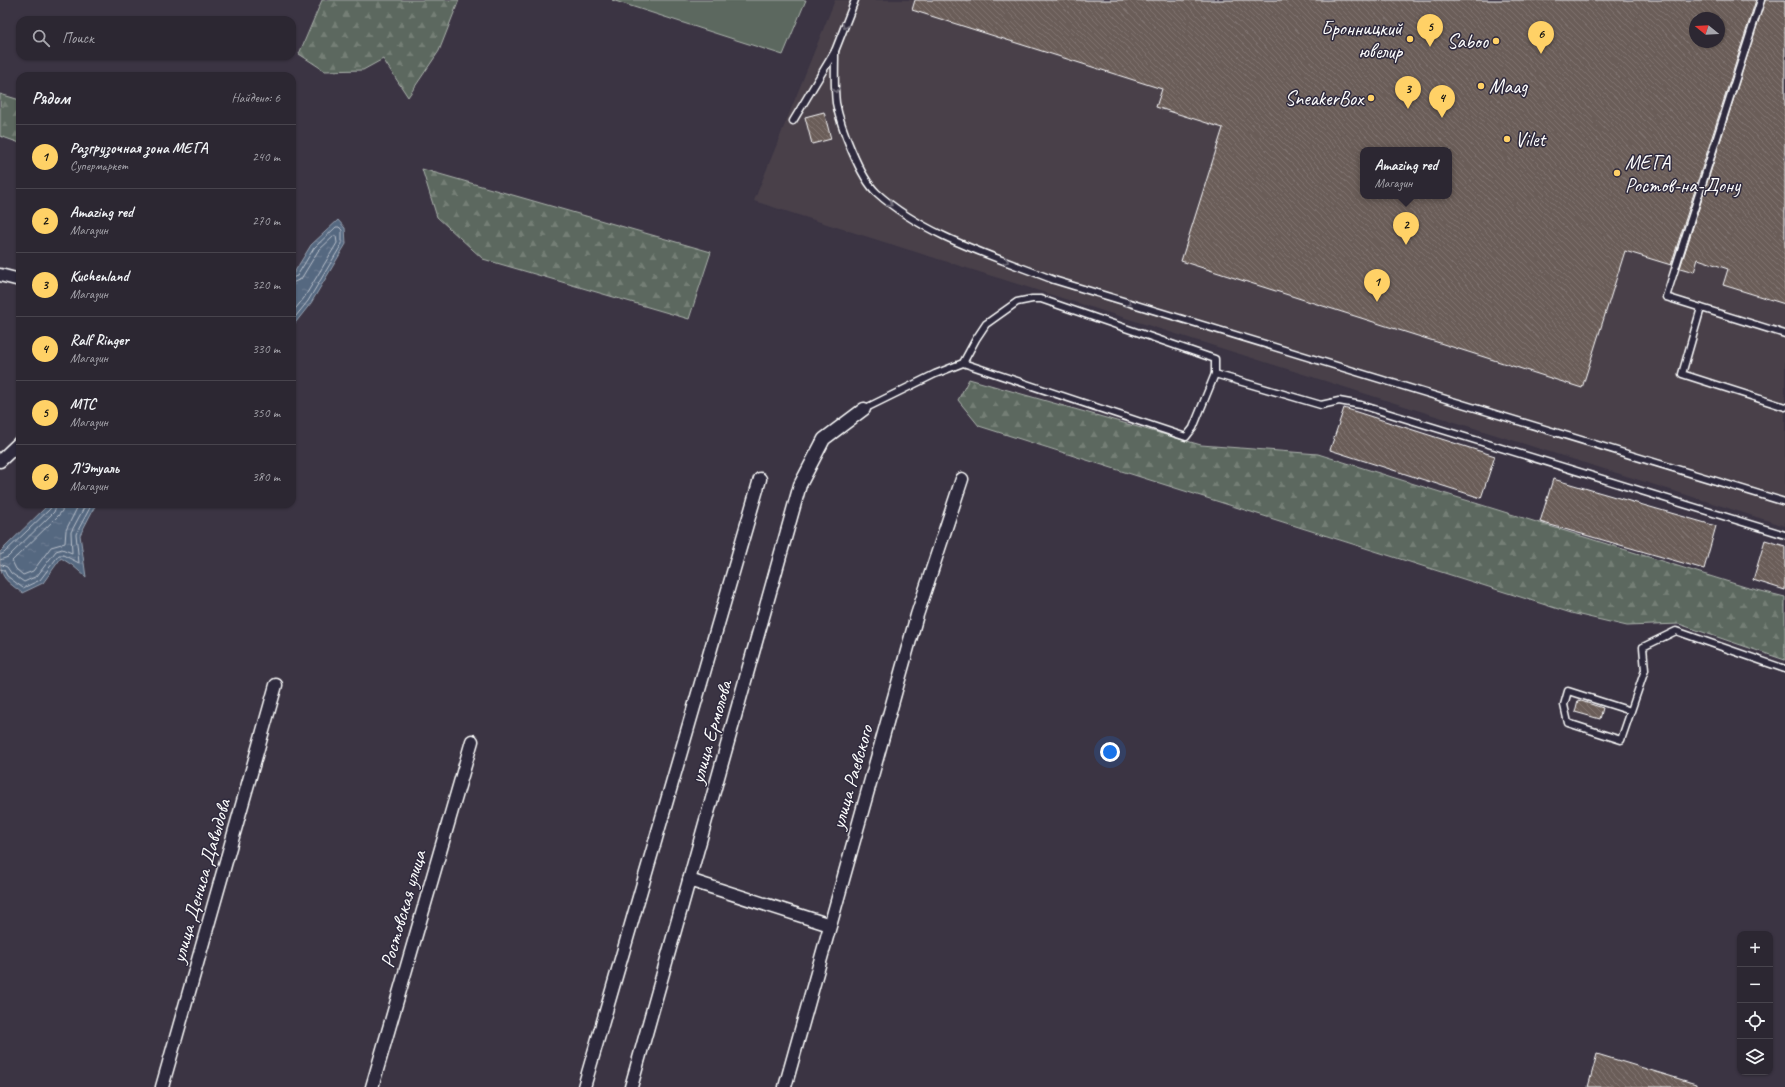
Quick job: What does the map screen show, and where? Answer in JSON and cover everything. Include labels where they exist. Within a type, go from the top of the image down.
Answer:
[{"type":"street","points":[[0,275],[16,279]]},
{"type":"street","name":"улица Ермолова","points":[[631,1087],[800,485],[824,439],[864,409]]},
{"type":"street","points":[[0,461],[16,446]]},
{"type":"street","name":"улица Ермолова","points":[[584,1087],[760,479]]},
{"type":"street","name":"улица Раевского","points":[[785,1087],[917,615],[962,479]]},
{"type":"street","name":"улица Дениса Давыдова","points":[[162,1087],[276,685]]},
{"type":"street","name":"Ростовская улица","points":[[372,1087],[472,741]]},
{"type":"street","points":[[689,880],[830,925]]},
{"type":"lane","points":[[793,122],[835,51],[855,0]]},
{"type":"lane","points":[[1761,0],[1666,297],[1785,334]]},
{"type":"lane","points":[[835,51],[836,103],[847,139],[861,172],[876,193],[899,210],[947,238],[1054,280],[1785,502]]},
{"type":"lane","points":[[864,409],[935,374],[963,363],[1186,437],[1193,428],[1216,374],[1215,359],[1041,299],[1017,302],[986,324],[976,338],[963,363]]},
{"type":"lane","points":[[1701,308],[1682,374],[1785,407]]},
{"type":"lane","points":[[1216,374],[1321,405],[1339,401],[1361,406],[1785,535]]},
{"type":"lane","points":[[1631,711],[1568,691],[1564,705],[1568,723],[1621,740],[1631,711],[1645,670],[1643,647],[1676,632],[1785,669]]},
{"type":"shaded area","points":[[835,0],[1785,0],[1785,526],[754,201]]},
{"type":"green space","points":[[322,0],[459,0],[439,51],[408,97],[383,59],[363,70],[325,71],[299,54]]},
{"type":"green space","points":[[612,0],[806,0],[783,55]]},
{"type":"green space","points":[[0,94],[16,99],[16,142],[0,136]]},
{"type":"green space","points":[[422,169],[711,252],[689,319],[483,259],[437,217]]},
{"type":"green space","points":[[969,379],[1201,445],[1318,454],[1745,587],[1785,597],[1785,660],[1679,624],[1627,626],[1571,613],[979,426],[958,400]]},
{"type":"water","points":[[338,220],[345,228],[346,244],[311,303],[296,322],[296,269],[311,245]]},
{"type":"water","points":[[45,508],[94,508],[80,535],[86,577],[61,558],[43,583],[22,593],[4,577],[1,567],[0,552]]},
{"type":"building","name":"МЕГА Ростов-на-Дону","points":[[915,0],[1756,0],[1671,265],[1625,251],[1582,388],[1181,261],[1223,128],[1156,107],[1162,89],[912,10]]},
{"type":"building","points":[[1765,0],[1785,0],[1785,304],[1723,285],[1728,269],[1698,259],[1694,272],[1680,268]]},
{"type":"building","points":[[824,112],[831,139],[812,144],[805,117]]},
{"type":"building","points":[[1344,408],[1495,456],[1481,498],[1330,450]]},
{"type":"building","points":[[1553,479],[1716,526],[1704,569],[1540,522]]},
{"type":"building","points":[[1765,540],[1785,546],[1785,590],[1753,580]]},
{"type":"building","points":[[1578,700],[1603,708],[1600,719],[1575,712]]},
{"type":"building","points":[[1597,1054],[1696,1084],[1696,1087],[1588,1087]]},
{"type":"place","name":"Бронницкий ювелир","points":[[1410,39]]},
{"type":"place","name":"Saboo","points":[[1496,41]]},
{"type":"place","name":"МТС","points":[[1430,47]]},
{"type":"place","name":"Л'Этуаль","points":[[1541,54]]},
{"type":"place","name":"Maag","points":[[1481,86]]},
{"type":"place","name":"SneakerBox","points":[[1371,98]]},
{"type":"place","name":"Kuchenland","points":[[1408,109]]},
{"type":"place","name":"Ralf Ringer","points":[[1442,118]]},
{"type":"place","name":"Vilet","points":[[1507,139]]},
{"type":"place","name":"МЕГА Ростов-на-Дону","points":[[1617,173]]},
{"type":"place","name":"Amazing red","points":[[1406,245]]},
{"type":"place","name":"Разгрузочная зона МЕГА","points":[[1377,302]]}]
